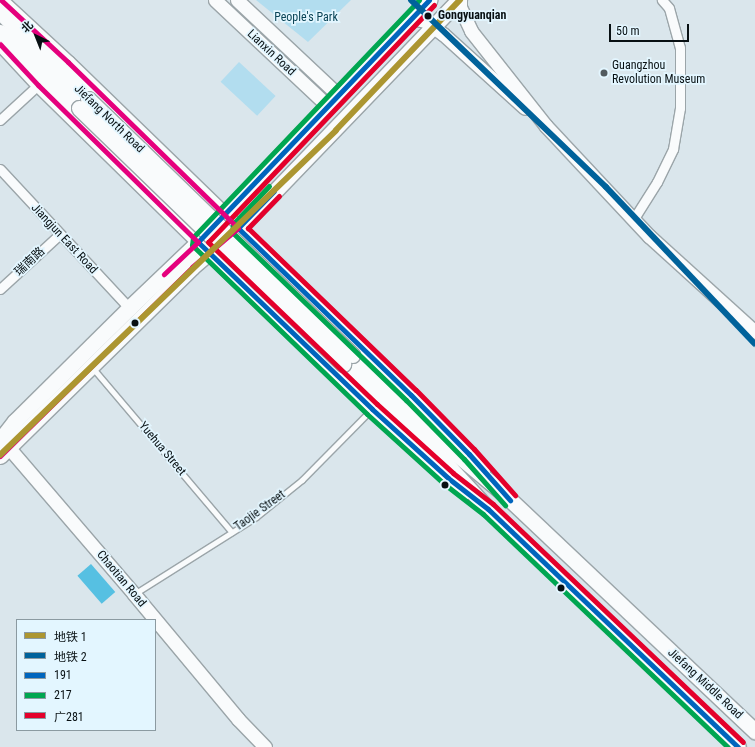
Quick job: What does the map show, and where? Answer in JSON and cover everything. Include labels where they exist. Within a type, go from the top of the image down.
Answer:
[{"type":"main road","points":[[1,0],[68,62],[213,229]]},
{"type":"main road","name":"Lianxin Road","points":[[215,0],[327,105]]},
{"type":"main road","name":"Lianxin Road","points":[[237,0],[337,94]]},
{"type":"main road","points":[[2,444],[15,421],[129,308],[213,229],[337,94],[429,0]]},
{"type":"main road","points":[[2,444],[92,367],[155,303],[238,228],[460,0]]},
{"type":"main road","points":[[460,0],[460,7],[471,31],[546,126],[633,220],[754,329]]},
{"type":"main road","name":"Jiefang North Road","points":[[0,12],[84,104]]},
{"type":"main road","points":[[411,18],[425,21],[433,27],[546,126]]},
{"type":"main road","name":"Jiefang North Road","points":[[0,32],[84,104],[213,229]]},
{"type":"main road","points":[[0,44],[38,85],[213,229],[238,228],[417,400],[469,454],[503,493]]},
{"type":"main road","points":[[209,253],[213,229]]},
{"type":"main road","name":"Jiefang Middle Road","points":[[213,229],[347,360],[488,509],[738,747]]},
{"type":"main road","points":[[209,253],[372,409],[448,478],[488,509]]},
{"type":"main road","name":"Jiefang Middle Road","points":[[347,360],[503,493],[755,731]]},
{"type":"main road","name":"Chaotian Road","points":[[2,444],[155,619]]},
{"type":"main road","name":"Chaotian Road","points":[[156,620],[238,719],[265,747]]},
{"type":"street","points":[[633,220],[657,182],[672,150],[680,108],[680,48],[669,8],[662,0]]},
{"type":"street","points":[[0,120],[38,85]]},
{"type":"street","name":"Jiangjun East Road","points":[[0,169],[129,308]]},
{"type":"street","name":"瑞南路","points":[[0,289],[60,234]]},
{"type":"lane","name":"Yuehua Street","points":[[92,367],[232,532]]},
{"type":"lane","name":"Taojie Street","points":[[134,594],[256,517],[302,480],[372,409]]},
{"type":"green space","name":"People's Park","points":[[256,0],[351,0],[308,42]]},
{"type":"green space","points":[[239,62],[276,96],[257,116],[221,82]]},
{"type":"water","points":[[91,564],[115,592],[102,604],[77,576]]},
{"type":"metro line","name":"2","points":[[411,0],[606,187],[755,344]]},
{"type":"metro line","name":"1","points":[[0,455],[336,130],[460,0]]},
{"type":"transit line","points":[[0,456],[192,267],[238,228],[68,62],[1,0]]},
{"type":"transit line","name":"217","points":[[419,0],[193,237],[192,245],[367,414],[443,483],[483,514],[728,747]]},
{"type":"transit line","name":"191","points":[[429,0],[198,242],[372,409],[448,478],[488,509],[738,747]]},
{"type":"transit line","name":"广281","points":[[434,5],[208,242],[377,404],[453,473],[493,504],[743,742]]},
{"type":"transit line","points":[[0,44],[38,85],[198,242],[164,274]]},
{"type":"transit line","name":"217","points":[[269,186],[233,224],[232,232],[406,400],[464,459],[505,505]]},
{"type":"transit line","name":"191","points":[[274,191],[238,228],[411,395],[469,454],[510,500]]},
{"type":"transit line","name":"广281","points":[[279,196],[248,228],[416,390],[474,449],[515,495]]},
{"type":"place","name":"Gongyuanqian","points":[[428,16]]},
{"type":"place","name":"Guangzhou Revolution Museum","points":[[604,73]]}]
